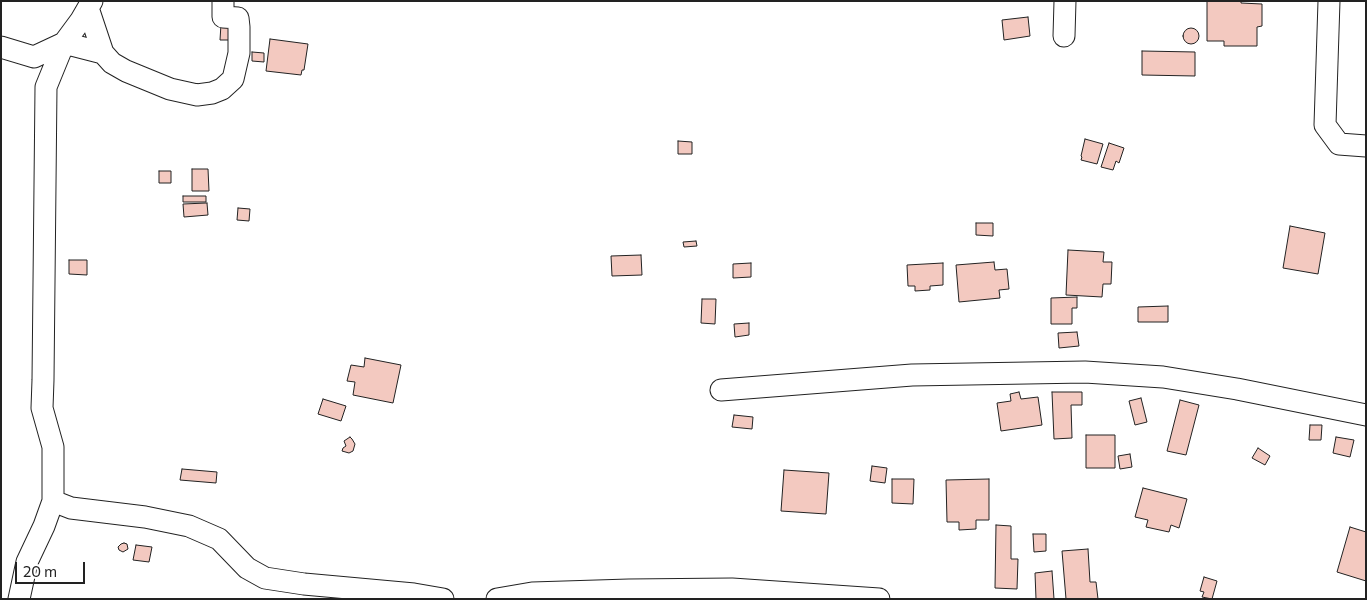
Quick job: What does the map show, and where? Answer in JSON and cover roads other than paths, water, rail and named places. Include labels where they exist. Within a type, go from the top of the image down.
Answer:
[{"type":"street","points":[[90,5],[103,52],[112,64],[170,89],[197,95],[212,93],[222,89],[233,79],[239,53],[238,18],[223,16],[223,1]]},
{"type":"street","points":[[1064,36],[1065,1]]},
{"type":"street","points":[[1329,1],[1325,126],[1339,144],[1366,146]]},
{"type":"street","points":[[19,599],[27,562],[44,526],[53,501],[53,447],[42,408],[44,380],[46,87],[64,43],[90,5]]},
{"type":"street","points":[[10,50],[34,57],[64,43],[103,52]]},
{"type":"street","points":[[10,50],[36,71],[46,87]]},
{"type":"street","points":[[721,390],[912,375],[1084,372],[1163,377],[1237,389],[1366,415]]},
{"type":"street","points":[[53,501],[71,508],[145,517],[189,526],[219,539],[247,568],[265,578],[444,599]]},
{"type":"street","points":[[497,599],[532,593],[732,589],[879,599]]}]
